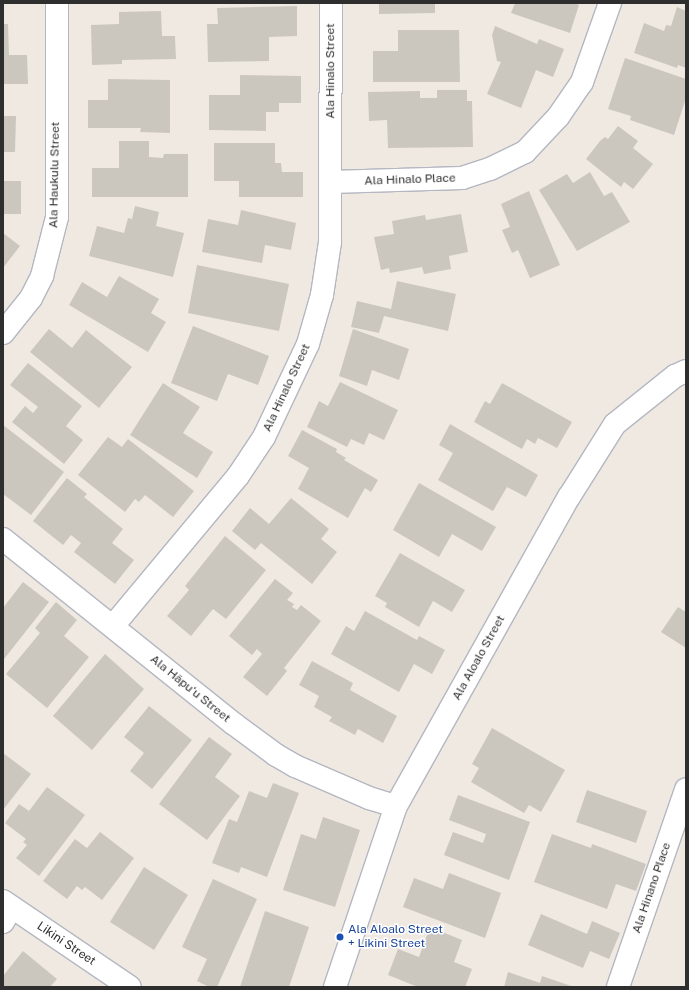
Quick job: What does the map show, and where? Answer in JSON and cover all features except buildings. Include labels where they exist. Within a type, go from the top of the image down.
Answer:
[{"type":"street","name":"Ala Haukulu Street","points":[[3,333],[31,298],[42,276],[57,217],[57,3]]},
{"type":"street","name":"Ala Hinalo Street","points":[[113,626],[238,476],[264,436],[286,394],[308,344],[322,295],[330,242],[331,3]]},
{"type":"street","name":"Ala Hinalo Place","points":[[331,182],[462,178],[490,170],[525,152],[549,129],[582,82],[610,3]]},
{"type":"street","name":"Ala Aloalo Street","points":[[335,987],[396,806],[569,497],[615,424],[675,376],[686,371]]},
{"type":"street","name":"Ala Hāpuʻu Street","points":[[3,539],[234,724],[276,755],[295,766],[369,798],[396,806]]},
{"type":"street","name":"Ala Hinano Place","points":[[618,987],[686,789]]},
{"type":"street","name":"Likini Street","points":[[6,910],[130,987]]},
{"type":"place","name":"Ala Aloalo Street + Likini Street","points":[[340,937]]}]
